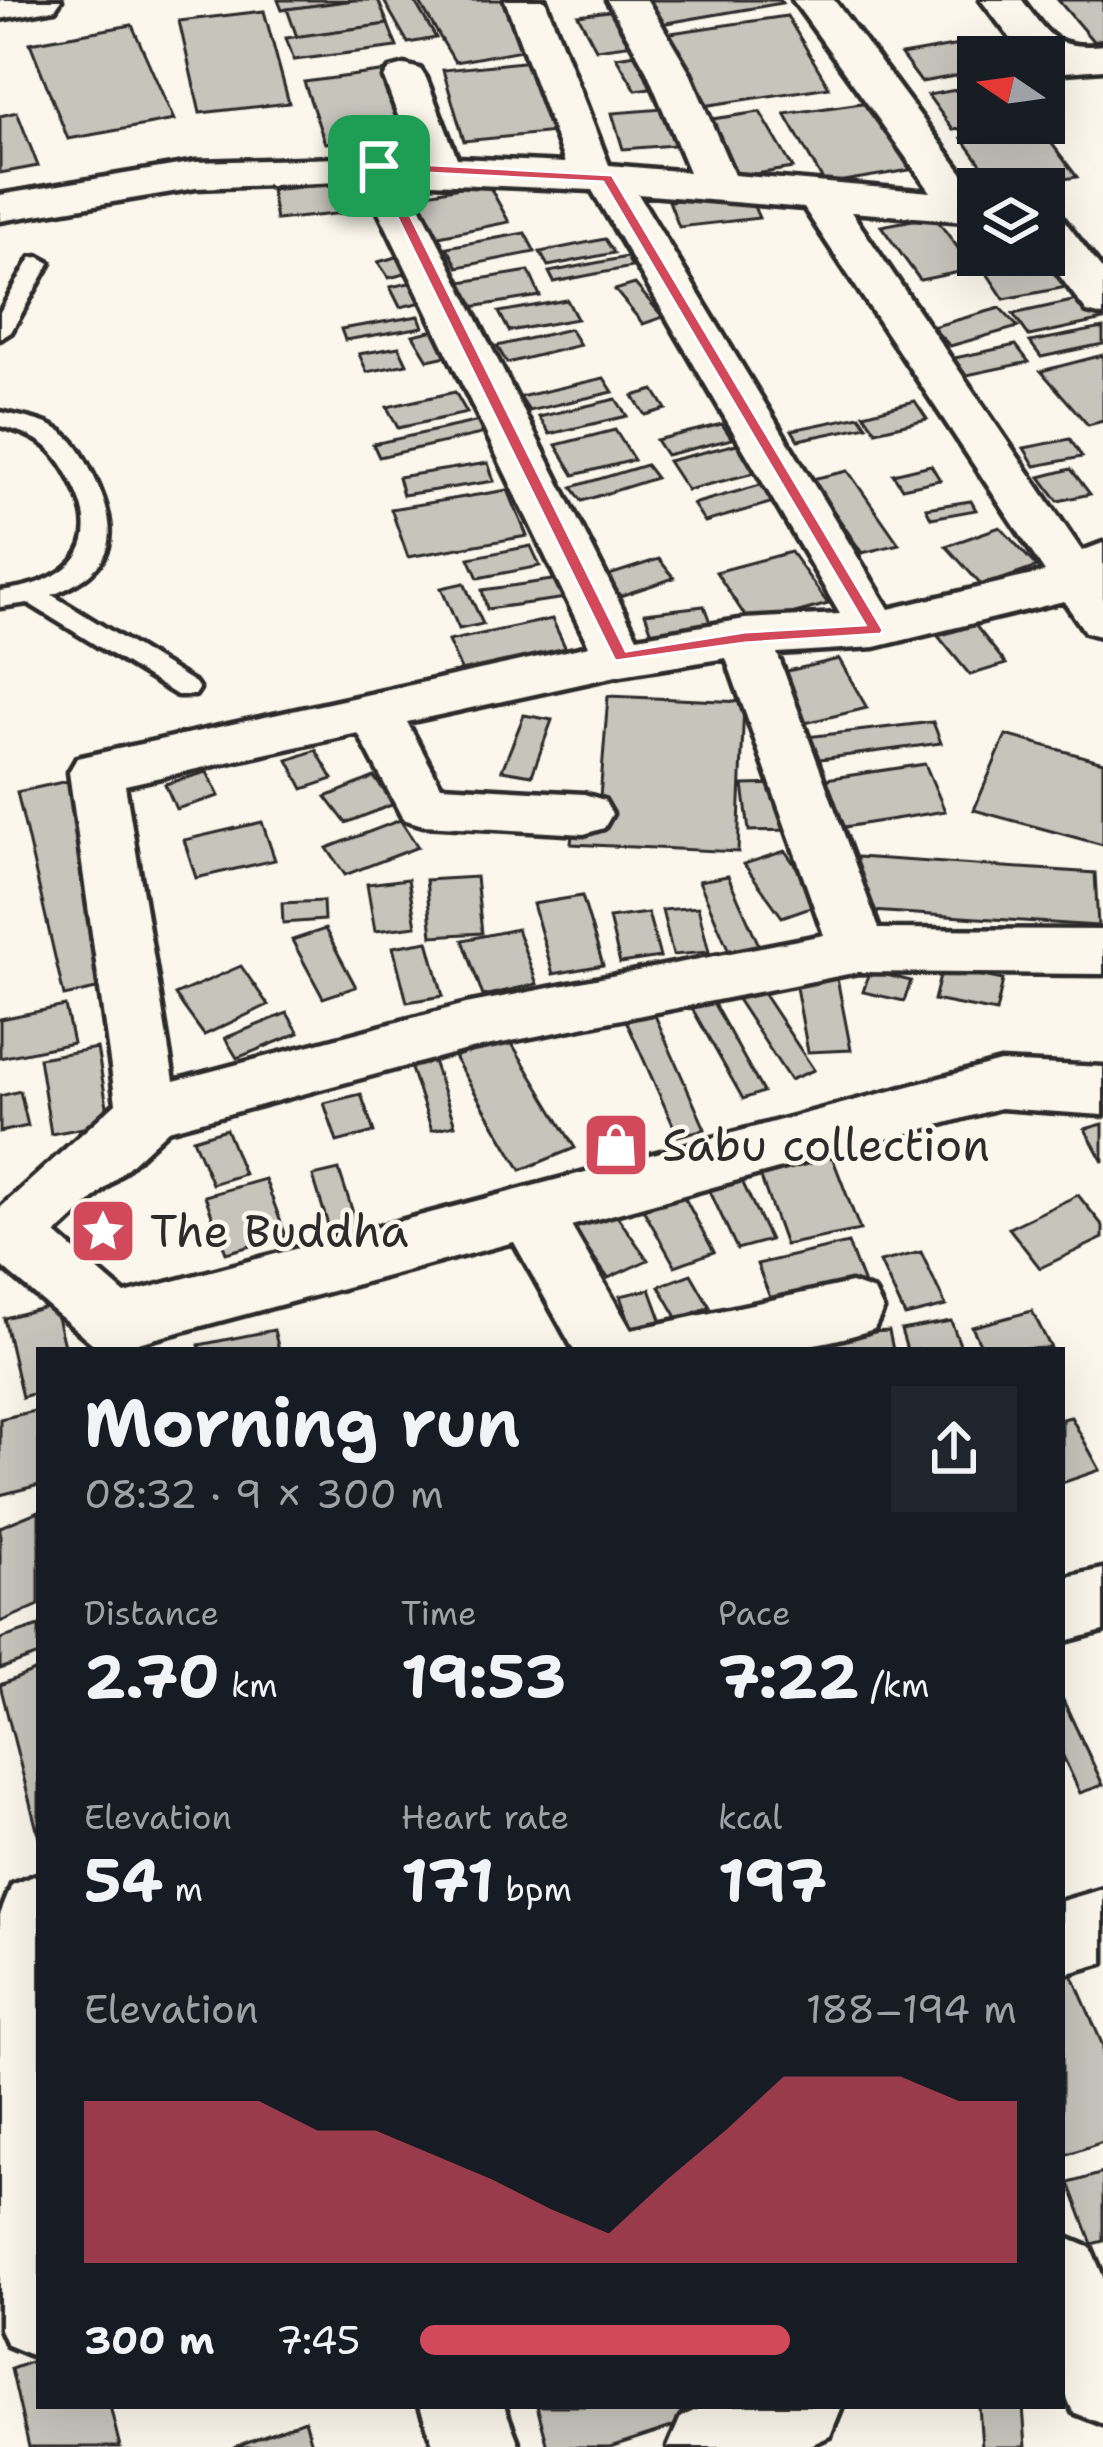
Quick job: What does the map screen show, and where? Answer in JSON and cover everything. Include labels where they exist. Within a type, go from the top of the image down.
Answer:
[{"type":"street","points":[[0,7],[41,0]]},
{"type":"street","points":[[525,0],[600,178],[875,630]]},
{"type":"street","points":[[627,0],[668,71],[718,189]]},
{"type":"street","points":[[813,0],[957,188]]},
{"type":"street","points":[[1000,0],[1042,54],[1072,62],[1103,57]]},
{"type":"street","points":[[404,78],[440,170]]},
{"type":"street","points":[[0,208],[196,176],[379,166],[600,178],[957,207]]},
{"type":"street","points":[[379,166],[621,658]]},
{"type":"street","points":[[148,1111],[96,772],[621,658],[745,637],[875,630],[1095,586],[820,199]]},
{"type":"street","points":[[1065,223],[1103,226]]},
{"type":"street","points":[[1065,250],[1103,302]]},
{"type":"street","points":[[745,637],[858,950]]},
{"type":"street","points":[[374,711],[423,805],[584,814]]},
{"type":"street","points":[[1103,952],[858,950],[466,1027],[148,1111],[7,1237],[118,1337],[530,1212],[1000,1085],[1103,1091]]},
{"type":"street","points":[[530,1212],[606,1347]]},
{"type":"street","points":[[667,1347],[851,1310]]},
{"type":"street","points":[[1065,1609],[1103,1600]]},
{"type":"street","points":[[36,1920],[17,2093],[36,2316]]},
{"type":"street","points":[[1065,1937],[1103,1926]]},
{"type":"street","points":[[1073,2279],[1103,2382]]},
{"type":"street","points":[[463,2409],[477,2447]]},
{"type":"street","points":[[711,2447],[793,2409]]},
{"type":"lane","points":[[0,332],[39,262]]},
{"type":"lane","points":[[0,418],[54,437],[70,454],[100,520],[98,541],[82,565],[34,596],[1,602]]},
{"type":"lane","points":[[34,596],[186,689]]},
{"type":"building","points":[[278,0],[355,0],[282,10]]},
{"type":"building","points":[[378,0],[388,24],[297,37],[287,9]]},
{"type":"building","points":[[414,0],[436,38],[408,43],[384,1]]},
{"type":"building","points":[[418,0],[502,0],[533,48],[455,62]]},
{"type":"building","points":[[632,0],[780,0],[782,3],[649,26]]},
{"type":"building","points":[[1058,0],[1103,0],[1103,39],[1093,41]]},
{"type":"building","points":[[624,9],[642,43],[596,49],[578,15]]},
{"type":"building","points":[[264,11],[289,103],[200,113],[179,21]]},
{"type":"building","points":[[787,16],[829,87],[703,106],[664,34]]},
{"type":"building","points":[[388,24],[397,47],[294,60],[286,38]]},
{"type":"building","points":[[132,25],[174,120],[68,139],[30,43]]},
{"type":"building","points":[[957,45],[957,76],[921,82],[901,55]]},
{"type":"building","points":[[650,52],[669,85],[636,90],[616,57]]},
{"type":"building","points":[[542,60],[565,131],[464,141],[443,70]]},
{"type":"building","points":[[388,71],[411,130],[325,143],[304,82]]},
{"type":"building","points":[[957,90],[957,129],[953,130],[928,95]]},
{"type":"building","points":[[869,102],[910,170],[825,184],[785,114]]},
{"type":"building","points":[[663,109],[675,145],[623,149],[612,113]]},
{"type":"building","points":[[17,112],[38,166],[0,173],[0,116]]},
{"type":"building","points":[[760,112],[793,168],[730,178],[699,121]]},
{"type":"building","points":[[966,144],[1052,144],[1077,177],[1065,179],[1065,168],[984,168]]},
{"type":"building","points":[[487,182],[509,222],[429,238],[406,197]]},
{"type":"building","points":[[340,183],[345,213],[276,220],[271,190]]},
{"type":"building","points":[[748,193],[759,218],[679,227],[669,201]]},
{"type":"building","points":[[934,216],[957,246],[957,272],[920,280],[881,226]]},
{"type":"building","points":[[525,233],[535,252],[458,267],[447,247]]},
{"type":"building","points":[[605,239],[614,253],[548,266],[540,252]]},
{"type":"building","points":[[404,255],[416,271],[389,278],[378,262]]},
{"type":"building","points":[[627,257],[632,267],[554,282],[549,272]]},
{"type":"building","points":[[1065,268],[1077,285],[1004,299],[989,276],[1065,276]]},
{"type":"building","points":[[529,271],[540,296],[471,307],[461,282]]},
{"type":"building","points":[[414,282],[423,302],[400,307],[390,287]]},
{"type":"building","points":[[635,284],[663,317],[643,324],[615,290]]},
{"type":"building","points":[[1086,298],[1103,320],[1029,336],[1013,314]]},
{"type":"building","points":[[567,300],[577,319],[509,331],[499,312]]},
{"type":"building","points":[[1000,308],[1018,327],[950,346],[932,327]]},
{"type":"building","points":[[419,316],[423,327],[345,340],[341,329]]},
{"type":"building","points":[[444,328],[460,353],[428,360],[413,335]]},
{"type":"building","points":[[1103,328],[1103,344],[1041,357],[1030,342]]},
{"type":"building","points":[[570,329],[580,345],[507,363],[497,346]]},
{"type":"building","points":[[1016,345],[1029,362],[962,376],[950,359]]},
{"type":"building","points":[[399,347],[407,364],[367,372],[359,354]]},
{"type":"building","points":[[1103,355],[1103,421],[1088,425],[1041,371]]},
{"type":"building","points":[[604,378],[613,392],[529,411],[520,397]]},
{"type":"building","points":[[654,390],[666,409],[645,415],[633,396]]},
{"type":"building","points":[[455,392],[467,413],[398,428],[387,407]]},
{"type":"building","points":[[616,399],[627,416],[550,434],[539,417]]},
{"type":"building","points":[[915,401],[927,419],[876,431],[864,414]]},
{"type":"building","points":[[860,416],[867,426],[798,440],[792,430]]},
{"type":"building","points":[[484,420],[490,432],[379,457],[373,444]]},
{"type":"building","points":[[722,424],[732,439],[666,455],[656,440]]},
{"type":"building","points":[[615,430],[634,460],[574,475],[556,445]]},
{"type":"building","points":[[1070,439],[1082,457],[1035,466],[1024,448]]},
{"type":"building","points":[[737,444],[758,472],[687,490],[668,461]]},
{"type":"building","points":[[488,463],[494,481],[403,495],[398,477]]},
{"type":"building","points":[[646,465],[656,478],[582,501],[572,487]]},
{"type":"building","points":[[931,465],[940,480],[902,488],[893,474]]},
{"type":"building","points":[[1071,469],[1090,494],[1058,501],[1040,477]]},
{"type":"building","points":[[848,471],[899,544],[862,553],[812,479]]},
{"type":"building","points":[[764,484],[777,501],[705,522],[693,504]]},
{"type":"building","points":[[508,490],[527,536],[408,557],[391,509]]},
{"type":"building","points":[[971,501],[976,510],[931,518],[926,508]]},
{"type":"building","points":[[1000,527],[1037,567],[982,586],[946,546]]},
{"type":"building","points":[[531,546],[540,566],[478,578],[469,558]]},
{"type":"building","points":[[791,552],[828,604],[751,625],[716,572]]},
{"type":"building","points":[[659,559],[674,578],[614,598],[600,578]]},
{"type":"building","points":[[566,578],[573,597],[487,609],[482,590]]},
{"type":"building","points":[[464,583],[483,624],[459,629],[441,588]]},
{"type":"building","points":[[704,606],[711,625],[652,633],[645,613]]},
{"type":"building","points":[[552,619],[567,651],[463,674],[448,641]]},
{"type":"building","points":[[975,625],[1006,664],[970,675],[938,636]]},
{"type":"building","points":[[839,659],[867,708],[793,726],[766,676]]},
{"type":"building","points":[[608,696],[744,702],[738,852],[571,844],[573,822],[598,823]]},
{"type":"building","points":[[524,715],[552,720],[532,775],[502,770]]},
{"type":"building","points":[[933,722],[941,743],[805,761],[798,738]]},
{"type":"building","points":[[1006,735],[1103,762],[1103,845],[974,810]]},
{"type":"building","points":[[316,750],[333,779],[303,789],[288,760]]},
{"type":"building","points":[[925,764],[945,811],[844,827],[826,779]]},
{"type":"building","points":[[207,772],[219,796],[176,809],[165,784]]},
{"type":"building","points":[[374,777],[394,804],[346,823],[326,797]]},
{"type":"building","points":[[72,780],[124,983],[64,996],[17,792]]},
{"type":"building","points":[[784,784],[791,830],[749,831],[743,785]]},
{"type":"building","points":[[400,820],[418,847],[345,875],[327,848]]},
{"type":"building","points":[[262,822],[275,860],[196,878],[184,840]]},
{"type":"building","points":[[785,851],[822,903],[782,917],[744,864]]},
{"type":"building","points":[[857,857],[1095,873],[1098,926],[856,910]]},
{"type":"building","points":[[728,876],[762,952],[732,958],[699,881]]},
{"type":"building","points":[[476,877],[482,933],[432,936],[426,880]]},
{"type":"building","points":[[408,879],[416,926],[375,931],[367,884]]},
{"type":"building","points":[[582,896],[603,965],[553,974],[533,904]]},
{"type":"building","points":[[323,901],[324,920],[283,923],[282,903]]},
{"type":"building","points":[[698,907],[709,952],[673,955],[662,910]]},
{"type":"building","points":[[648,913],[660,957],[620,963],[609,918]]},
{"type":"building","points":[[325,929],[356,987],[323,998],[292,940]]},
{"type":"building","points":[[517,929],[537,984],[483,996],[463,940]]},
{"type":"building","points":[[428,941],[443,996],[407,1002],[393,947]]},
{"type":"building","points":[[241,966],[268,1005],[204,1035],[175,995]]},
{"type":"building","points":[[835,968],[851,1050],[808,1052],[793,971]]},
{"type":"building","points":[[942,968],[1003,980],[996,1012],[934,1000]]},
{"type":"building","points":[[870,971],[911,981],[904,1001],[863,992]]},
{"type":"building","points":[[753,978],[814,1070],[790,1080],[729,987]]},
{"type":"building","points":[[705,988],[763,1092],[743,1099],[684,994]]},
{"type":"building","points":[[65,1006],[73,1043],[0,1058],[0,1019]]},
{"type":"building","points":[[653,1011],[705,1129],[678,1136],[625,1018]]},
{"type":"building","points":[[287,1013],[299,1033],[237,1058],[225,1038]]},
{"type":"building","points":[[508,1037],[575,1148],[521,1170],[454,1057]]},
{"type":"building","points":[[97,1048],[110,1123],[51,1134],[39,1058]]},
{"type":"building","points":[[433,1061],[455,1125],[432,1130],[410,1066]]},
{"type":"building","points":[[20,1091],[28,1126],[0,1132],[0,1096]]},
{"type":"building","points":[[361,1094],[374,1132],[337,1142],[324,1103]]},
{"type":"building","points":[[1103,1124],[1103,1162],[1085,1129]]},
{"type":"building","points":[[226,1129],[244,1174],[212,1184],[193,1139]]},
{"type":"building","points":[[828,1146],[860,1230],[785,1245],[755,1161]]},
{"type":"building","points":[[339,1170],[358,1228],[331,1235],[313,1176]]},
{"type":"building","points":[[739,1175],[770,1240],[737,1249],[706,1183]]},
{"type":"building","points":[[265,1179],[286,1236],[226,1253],[205,1196]]},
{"type":"building","points":[[676,1182],[714,1252],[675,1266],[635,1195]]},
{"type":"building","points":[[1078,1195],[1103,1226],[1103,1238],[1040,1268],[1009,1228]]},
{"type":"building","points":[[605,1199],[648,1260],[608,1278],[566,1217]]},
{"type":"building","points":[[848,1243],[867,1292],[776,1313],[757,1264]]},
{"type":"building","points":[[921,1252],[946,1306],[905,1316],[880,1262]]},
{"type":"building","points":[[691,1274],[710,1307],[678,1319],[659,1286]]},
{"type":"building","points":[[650,1289],[667,1336],[637,1344],[620,1296]]},
{"type":"building","points":[[54,1305],[64,1347],[36,1347],[36,1393],[22,1397],[4,1318]]},
{"type":"building","points":[[1032,1311],[1050,1347],[982,1347],[972,1327]]},
{"type":"building","points":[[951,1321],[961,1347],[906,1347],[901,1330]]},
{"type":"building","points":[[274,1330],[278,1347],[199,1347]]},
{"type":"building","points":[[889,1331],[892,1347],[765,1347],[763,1337]]},
{"type":"building","points":[[36,1411],[36,1486],[0,1495],[0,1419]]},
{"type":"building","points":[[1071,1417],[1100,1470],[1065,1482],[1065,1418]]},
{"type":"building","points":[[36,1512],[36,1606],[0,1622],[0,1527]]},
{"type":"building","points":[[36,1627],[36,1656],[0,1669],[0,1639]]},
{"type":"building","points":[[36,1670],[36,1826],[0,1685]]},
{"type":"building","points":[[1065,1704],[1103,1785],[1080,1793],[1065,1760]]},
{"type":"building","points":[[1065,1966],[1103,2046],[1103,2142],[1065,2155]]},
{"type":"building","points":[[1103,2173],[1103,2241],[1092,2244],[1069,2183]]},
{"type":"building","points":[[36,2360],[36,2409],[111,2409],[120,2447],[29,2447],[11,2369]]},
{"type":"building","points":[[538,2409],[680,2409],[684,2423],[610,2447],[548,2447]]},
{"type":"building","points":[[979,2409],[1023,2409],[1026,2447],[982,2447]]},
{"type":"building","points":[[305,2420],[313,2447],[234,2447]]},
{"type":"place","name":"Sabu collection","points":[[616,1145]]},
{"type":"place","name":"The Buddha","points":[[103,1231]]},
{"type":"route","points":[[379,166],[607,178],[875,630],[745,637],[621,658],[379,166]]}]
